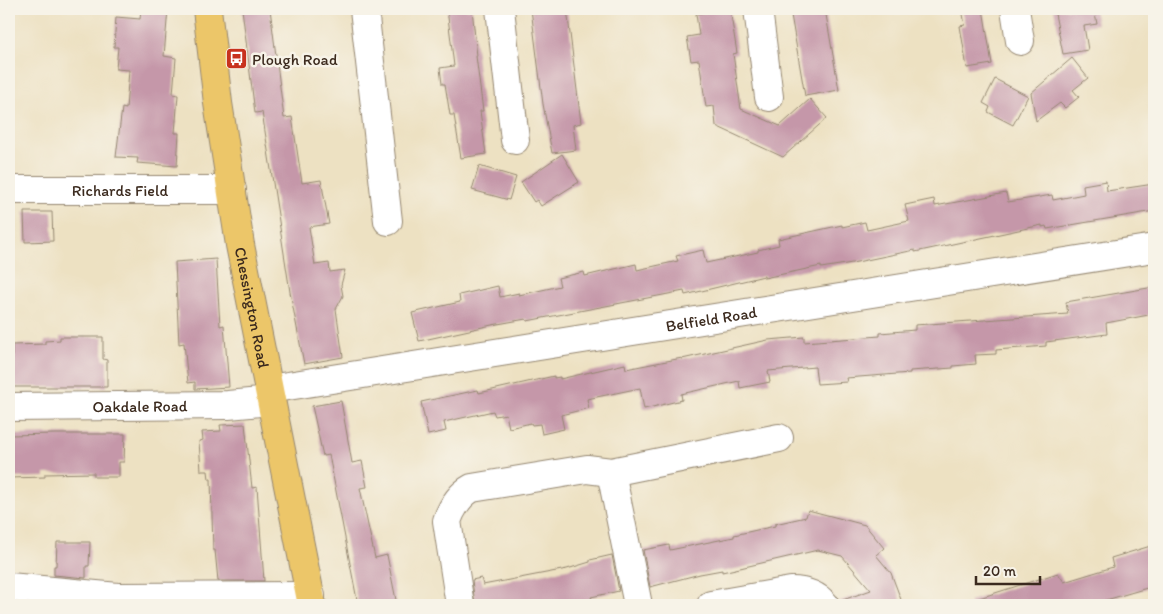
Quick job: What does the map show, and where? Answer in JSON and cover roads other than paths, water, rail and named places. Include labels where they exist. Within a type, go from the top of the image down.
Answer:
[{"type":"main road","name":"Chessington Road","points":[[207,9],[218,103],[240,245],[311,601]]},
{"type":"street","points":[[364,9],[388,221]]},
{"type":"street","points":[[500,9],[515,140]]},
{"type":"street","points":[[758,9],[769,97]]},
{"type":"street","points":[[1015,9],[1020,41]]},
{"type":"street","name":"Richards Field","points":[[9,190],[232,190]]},
{"type":"street","name":"Belfield Road","points":[[270,395],[1154,248]]},
{"type":"street","name":"Oakdale Road","points":[[9,407],[228,405],[270,395]]},
{"type":"street","points":[[460,605],[447,521],[451,510],[465,492],[472,488],[587,469],[611,472],[779,438]]},
{"type":"street","points":[[611,472],[638,605]]},
{"type":"street","points":[[9,587],[118,597],[311,601]]},
{"type":"street","points":[[711,605],[791,590],[811,593],[825,605]]},
{"type":"place","name":"Plough Road","points":[[236,59]]}]
